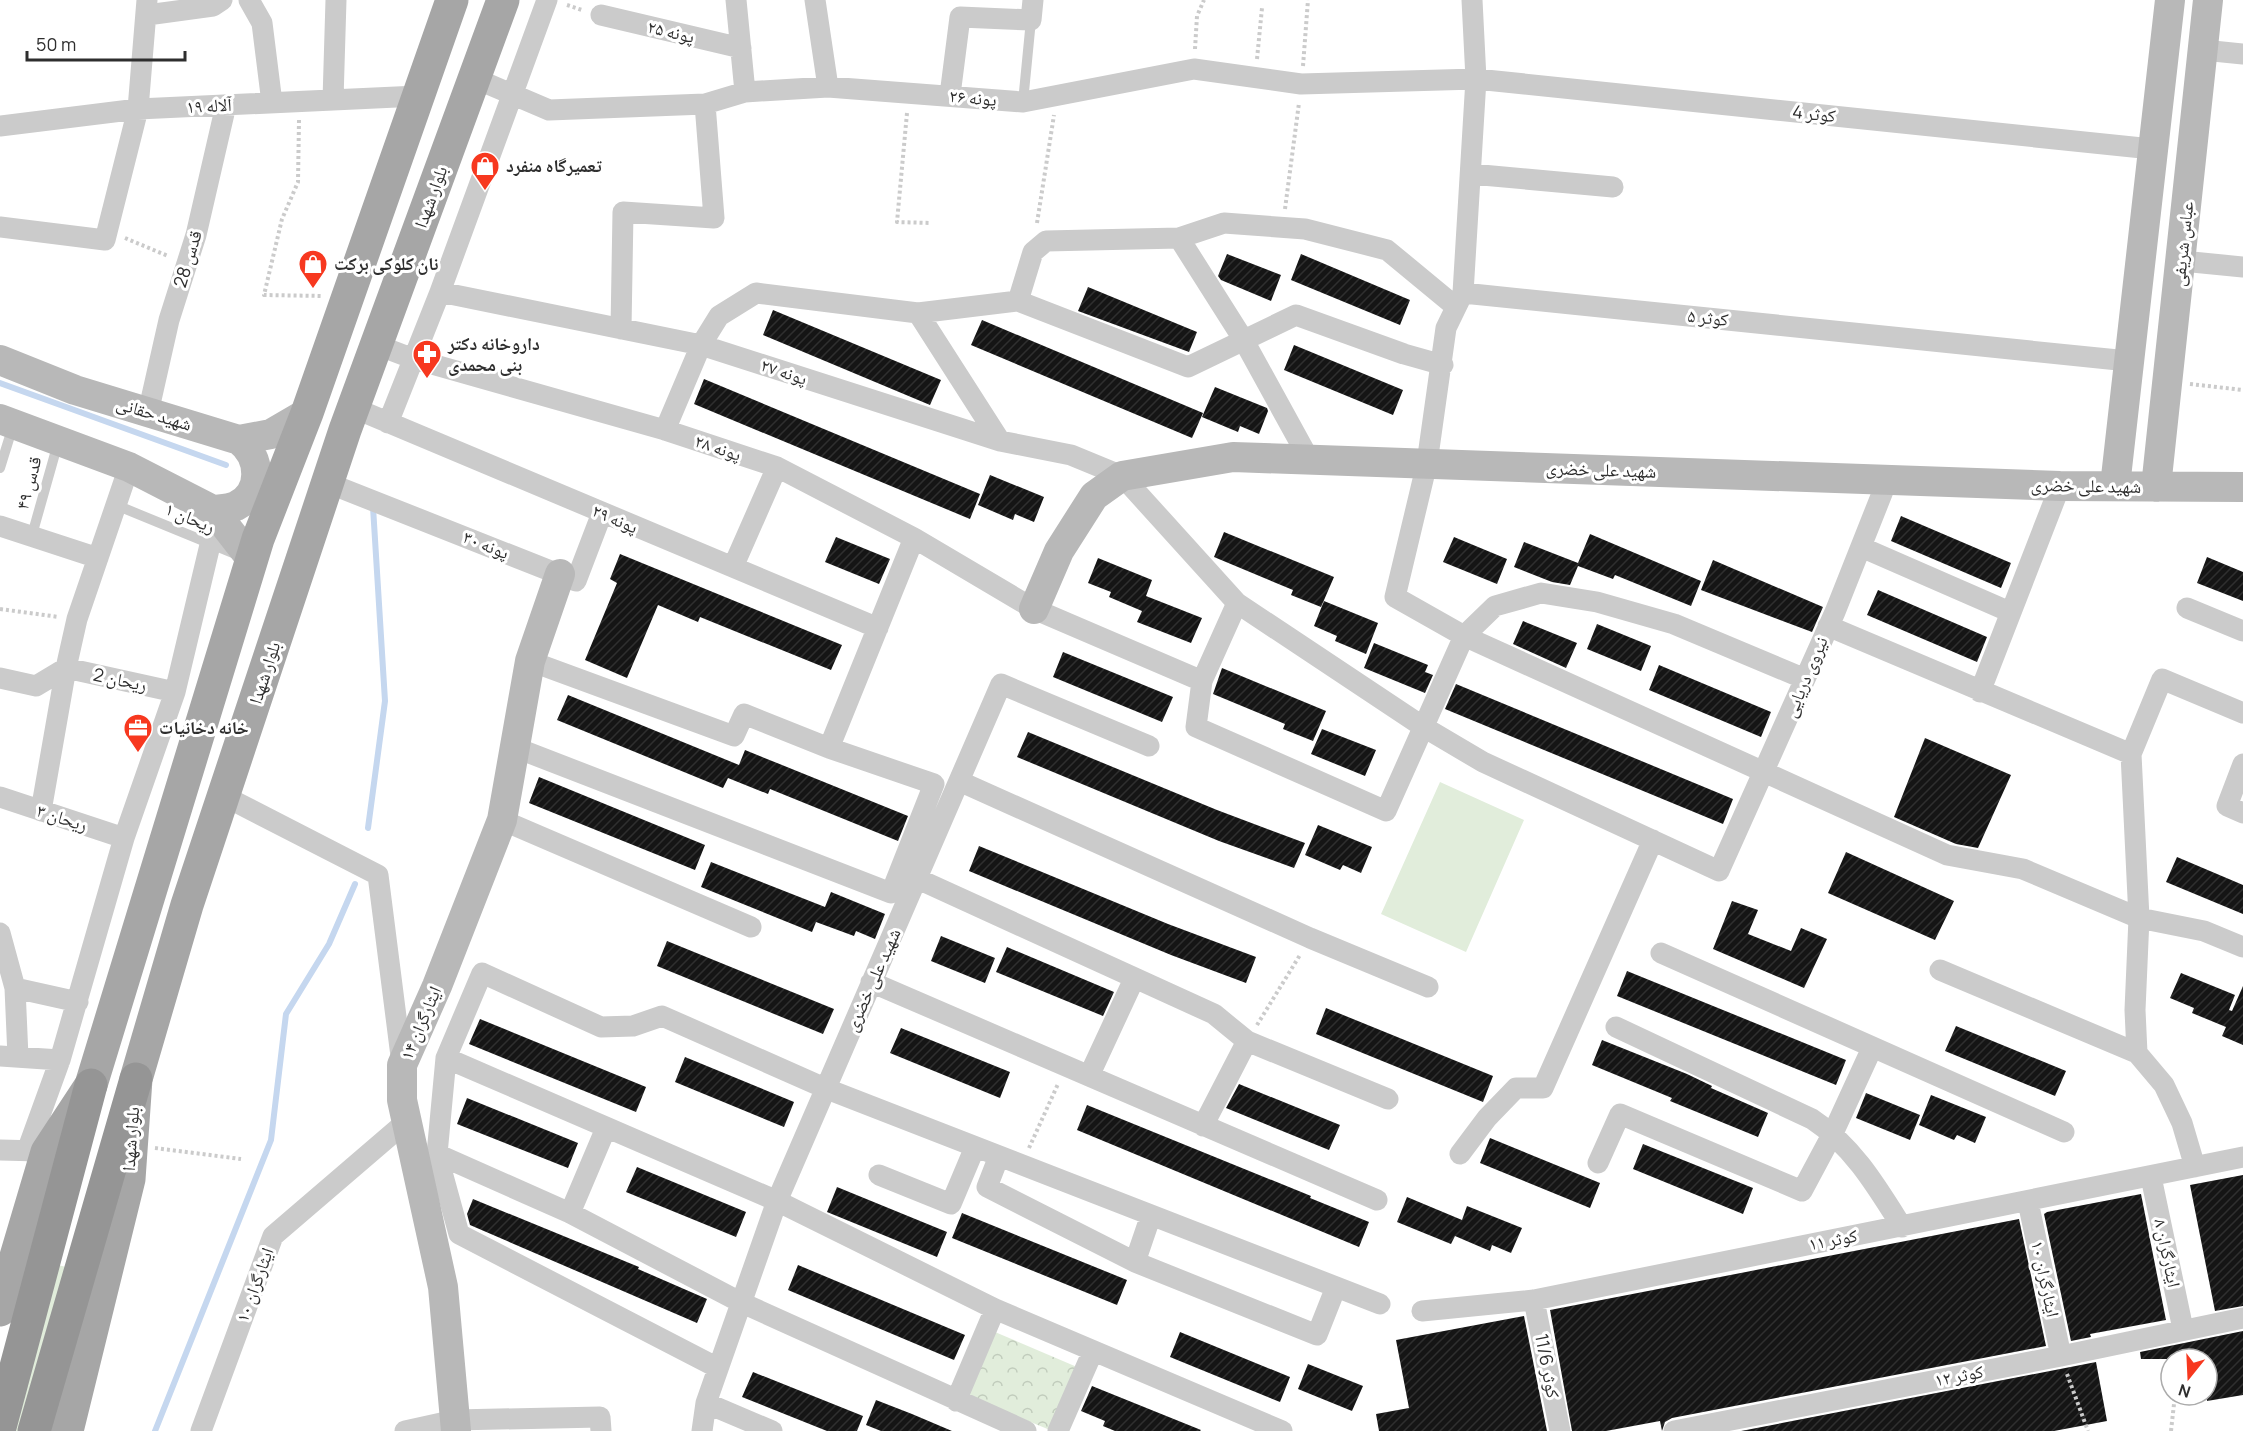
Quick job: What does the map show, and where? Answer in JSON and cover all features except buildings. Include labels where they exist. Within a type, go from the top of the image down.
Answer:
[{"type":"highway","points":[[34,1431],[136,1079]]},
{"type":"highway","points":[[0,1427],[91,1085]]},
{"type":"main road","points":[[0,1310],[8,1258],[37,1151],[91,1085],[252,560],[452,0]]},
{"type":"main road","name":"بلوار شهدا","points":[[67,1431],[129,1179],[136,1079],[187,905],[354,408],[503,0]]},
{"type":"street","points":[[0,226],[105,240],[138,109],[147,8],[213,6],[222,0]]},
{"type":"street","points":[[249,0],[262,22],[272,103]]},
{"type":"street","points":[[333,100],[336,0]]},
{"type":"street","points":[[736,0],[745,92]]},
{"type":"street","points":[[815,0],[828,87]]},
{"type":"street","points":[[1472,0],[1476,79],[1471,174],[1460,300],[1446,328],[1443,364],[1427,463],[1395,597],[1464,636],[1947,855],[2023,869],[2139,918],[2204,931],[2243,947]]},
{"type":"street","points":[[2115,486],[2170,0]]},
{"type":"street","name":"عباس شریفی","points":[[2156,487],[2182,261],[2208,0]]},
{"type":"street","points":[[388,423],[440,292],[513,95],[554,2]]},
{"type":"street","points":[[950,95],[960,17],[1032,10]]},
{"type":"street","name":"پونه ۲۵","points":[[601,15],[741,48]]},
{"type":"street","points":[[2203,50],[2243,54]]},
{"type":"street","name":"پونه ۲۶","points":[[474,78],[549,110],[705,104],[745,92],[828,87],[1023,102],[1194,69],[1301,84],[1476,79]]},
{"type":"street","name":"کوثر 4","points":[[1476,79],[2152,149]]},
{"type":"street","name":"آلاله ۱۹","points":[[0,126],[138,109],[418,96]]},
{"type":"street","points":[[2158,96],[2198,101]]},
{"type":"street","points":[[621,329],[623,212],[714,218],[705,104]]},
{"type":"street","name":"قدس 28","points":[[148,413],[169,320],[187,264],[226,105]]},
{"type":"street","points":[[1471,174],[1613,187]]},
{"type":"street","points":[[1018,301],[1032,252],[1046,241],[1179,238],[1224,223],[1305,229],[1388,250],[1460,300]]},
{"type":"street","points":[[1179,238],[1243,339],[1309,459]]},
{"type":"street","points":[[2182,261],[2243,267]]},
{"type":"street","name":"پونه ۲۷","points":[[440,292],[700,345],[1000,441],[1071,455],[1122,476]]},
{"type":"street","points":[[665,430],[700,345],[719,316],[756,293],[918,313],[1018,301],[1188,367],[1296,315],[1404,354],[1443,364]]},
{"type":"street","name":"کوثر ۵","points":[[1460,300],[2128,361]]},
{"type":"street","points":[[918,313],[1000,441]]},
{"type":"street","name":"پونه ۲۸","points":[[377,345],[414,359],[665,430],[777,467],[914,538],[1034,609],[1202,681]]},
{"type":"street","name":"شهید حقانی","points":[[0,360],[75,390],[238,440],[271,434],[306,412]]},
{"type":"street","name":"پونه ۲۹","points":[[354,408],[878,628]]},
{"type":"street","points":[[7,422],[129,467],[213,510],[252,560]]},
{"type":"street","points":[[213,510],[237,505],[249,494],[255,480],[257,467],[254,456],[238,440]]},
{"type":"street","name":"شهید علی خضری","points":[[1034,609],[1059,551],[1094,496],[1122,476],[1233,457],[1887,481],[2243,488]]},
{"type":"street","points":[[41,811],[77,619],[129,467]]},
{"type":"street","points":[[733,567],[777,467]]},
{"type":"street","points":[[1122,476],[1236,603],[1422,726],[1483,762],[1653,840],[1543,1088],[1516,1088],[1487,1119],[1460,1154]]},
{"type":"street","name":"نیروی دریایی","points":[[1653,840],[1719,871],[1828,626],[1887,481]]},
{"type":"street","name":"پونه ۳۰","points":[[328,483],[560,574]]},
{"type":"street","points":[[1980,692],[2060,486]]},
{"type":"street","points":[[560,574],[576,581],[602,513]]},
{"type":"street","points":[[0,526],[98,558]]},
{"type":"street","points":[[829,748],[914,538]]},
{"type":"street","points":[[0,1150],[37,1151],[60,1060],[124,838],[175,692],[210,545]]},
{"type":"street","points":[[1862,547],[2010,612]]},
{"type":"street","name":"ایثارگران ۱۴","points":[[455,1426],[444,1287],[402,1100],[402,1065],[437,986],[502,820],[530,661],[560,574]]},
{"type":"street","points":[[1236,603],[1202,681],[1196,727],[1386,811],[1464,636],[1494,606],[1541,593],[1597,602],[1674,624],[1805,679]]},
{"type":"street","points":[[2187,608],[2243,631]]},
{"type":"street","points":[[1828,626],[2131,754]]},
{"type":"street","points":[[514,747],[891,893],[934,784],[829,748],[744,714],[734,736],[530,661]]},
{"type":"street","points":[[0,678],[36,686],[66,668]]},
{"type":"street","name":"ریحان 2","points":[[66,668],[175,692]]},
{"type":"street","points":[[2137,1053],[2135,1010],[2139,918],[2131,754],[2162,679],[2243,713]]},
{"type":"street","name":"شهید علی خضری","points":[[702,1431],[706,1403],[777,1201],[1001,684],[1149,746]]},
{"type":"street","points":[[2243,764],[2227,806],[2243,813]]},
{"type":"street","points":[[959,782],[1310,938],[1428,987]]},
{"type":"street","points":[[224,796],[378,875],[402,1065]]},
{"type":"street","name":"ریحان ۳","points":[[0,797],[124,838]]},
{"type":"street","points":[[502,820],[751,927]]},
{"type":"street","points":[[918,879],[1214,1014],[1247,1041],[1388,1100]]},
{"type":"street","points":[[0,933],[15,988],[9,1057],[60,1060]]},
{"type":"street","points":[[1661,953],[2064,1132]]},
{"type":"street","points":[[1940,970],[2137,1053],[2164,1085],[2182,1123],[2195,1167]]},
{"type":"street","points":[[718,1368],[551,1279],[459,1234],[437,1154],[446,1058],[482,973],[601,1027],[633,1026],[662,1016],[827,1089],[1380,1304]]},
{"type":"street","points":[[1089,1077],[1134,979]]},
{"type":"street","points":[[871,982],[1377,1200]]},
{"type":"street","points":[[15,988],[78,1002]]},
{"type":"street","points":[[1616,1027],[1812,1119],[1833,1133],[1875,1185],[1902,1227]]},
{"type":"street","points":[[1203,1126],[1247,1041]]},
{"type":"street","points":[[1598,1163],[1620,1114],[1802,1191],[1833,1133],[1872,1048]]},
{"type":"street","points":[[446,1058],[777,1201],[995,1309],[1282,1431]]},
{"type":"street","name":"ایثارگران ۱۰","points":[[201,1431],[273,1236],[407,1121]]},
{"type":"street","points":[[570,1213],[606,1128]]},
{"type":"street","points":[[879,1174],[951,1204],[975,1147]]},
{"type":"street","points":[[437,1154],[570,1213],[740,1302],[1026,1431]]},
{"type":"street","points":[[999,1156],[987,1187],[1135,1262],[1317,1335],[1336,1287]]},
{"type":"street","name":"کوثر ۱۱","points":[[1422,1311],[1534,1300],[2243,1157]]},
{"type":"street","name":"ایثارگران ۸","points":[[2151,1177],[2183,1329]]},
{"type":"street","name":"ایثارگران ۱۰","points":[[2028,1202],[2061,1356]]},
{"type":"street","points":[[1135,1262],[1151,1215]]},
{"type":"street","name":"کوثر 11/6","points":[[1534,1300],[1560,1431]]},
{"type":"street","points":[[956,1401],[995,1309]]},
{"type":"street","name":"کوثر ۱۲","points":[[1674,1431],[2061,1356],[2243,1318]]},
{"type":"street","points":[[1058,1431],[1093,1351]]},
{"type":"street","points":[[706,1403],[772,1431]]},
{"type":"street","points":[[405,1431],[600,1417],[601,1431]]},
{"type":"lane","points":[[1023,102],[1032,10]]},
{"type":"lane","points":[[0,468],[7,422]]},
{"type":"lane","name":"قدس ۴۹","points":[[32,535],[58,441]]},
{"type":"lane","name":"ریحان ۱","points":[[116,505],[210,545],[252,560]]},
{"type":"path","points":[[1194,69],[1197,16],[1204,0]]},
{"type":"path","points":[[1283,228],[1301,84],[1308,0]]},
{"type":"path","points":[[554,2],[601,15]]},
{"type":"path","points":[[1255,77],[1262,8]]},
{"type":"path","points":[[909,93],[897,222],[931,223]]},
{"type":"path","points":[[1032,252],[1057,96]]},
{"type":"path","points":[[299,102],[298,182],[282,219],[264,295],[348,296]]},
{"type":"path","points":[[107,231],[187,264]]},
{"type":"path","points":[[2168,381],[2243,390]]},
{"type":"path","points":[[0,609],[77,619]]},
{"type":"path","points":[[1247,1041],[1310,938]]},
{"type":"path","points":[[1022,1165],[1065,1066]]},
{"type":"path","points":[[131,1146],[241,1159]]},
{"type":"path","points":[[2061,1356],[2088,1431]]},
{"type":"path","points":[[2171,1431],[2174,1407]]},
{"type":"green space","points":[[1440,782],[1524,820],[1466,952],[1381,914]]},
{"type":"green space","points":[[50,1263],[66,1267],[18,1431],[4,1431]]},
{"type":"green space","points":[[995,1332],[1077,1367],[1050,1430],[968,1396]]},
{"type":"waterway","points":[[0,383],[226,465]]},
{"type":"waterway","points":[[368,828],[385,701],[373,507]]},
{"type":"waterway","points":[[155,1431],[271,1140],[286,1014],[329,944],[355,884]]},
{"type":"place","name":"تعمیرگاه منفرد","points":[[485,192]]},
{"type":"place","name":"نان کلوکی برکت","points":[[313,290]]},
{"type":"place","name":"داروخانه دکتر بنی محمدی","points":[[427,380]]},
{"type":"place","name":"خانه دخانیات","points":[[138,754]]}]
